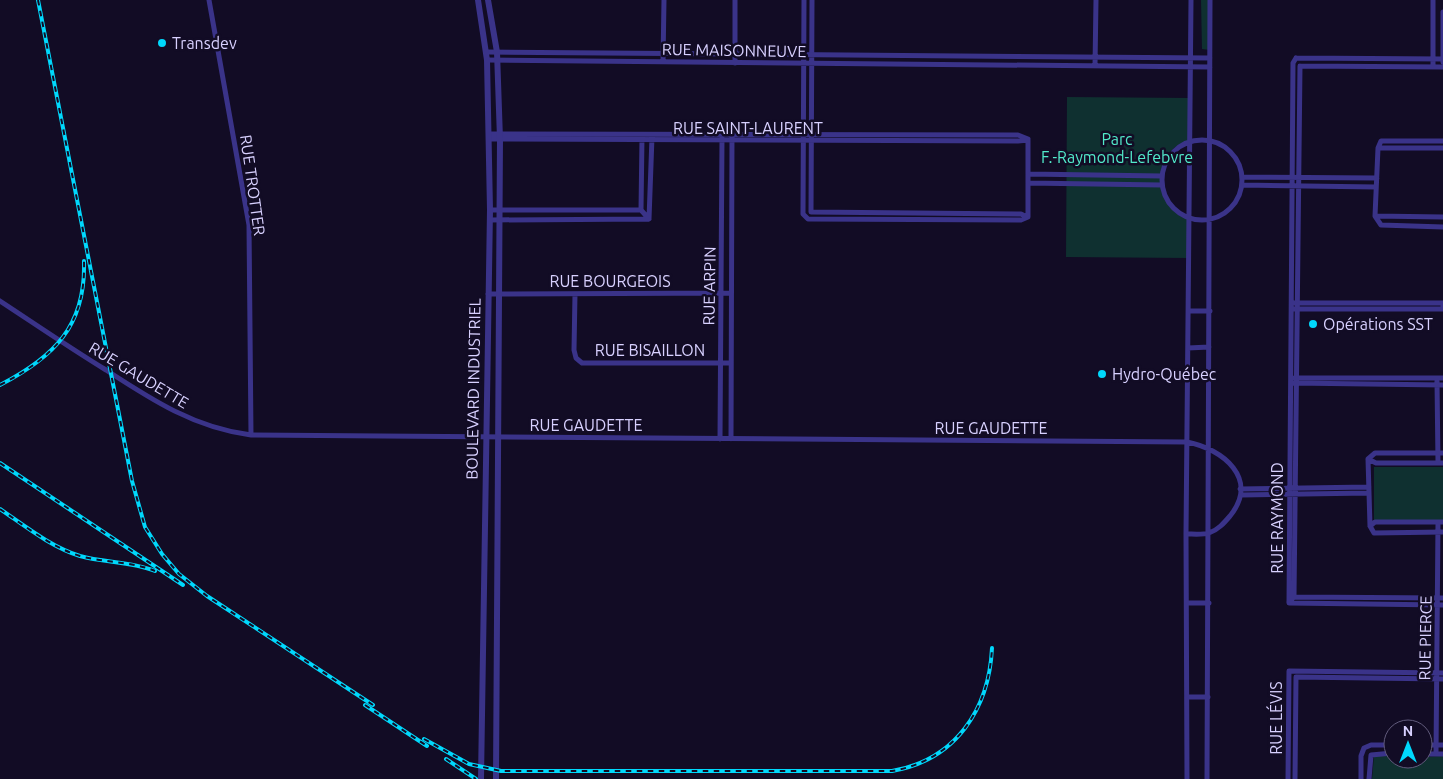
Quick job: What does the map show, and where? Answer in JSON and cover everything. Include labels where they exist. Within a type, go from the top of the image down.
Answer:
[{"type":"street","name":"RUE TROTTER","points":[[209,0],[249,224],[251,435]]},
{"type":"street","name":"BOULEVARD INDUSTRIEL","points":[[478,0],[487,60],[490,210],[483,533],[481,779]]},
{"type":"street","name":"BOULEVARD INDUSTRIEL","points":[[488,0],[498,61],[499,136],[496,779]]},
{"type":"street","points":[[663,62],[664,0]]},
{"type":"street","points":[[735,0],[735,63]]},
{"type":"street","points":[[804,0],[805,216]]},
{"type":"street","points":[[811,212],[812,0]]},
{"type":"street","points":[[1094,66],[1096,0]]},
{"type":"street","points":[[1187,779],[1188,602],[1186,534],[1191,0]]},
{"type":"street","points":[[1207,779],[1211,220],[1210,0]]},
{"type":"street","points":[[1433,67],[1434,0]]},
{"type":"street","points":[[1443,12],[1443,59],[1443,67],[1300,66],[1296,58],[1443,59]]},
{"type":"street","name":"RUE MAISONNEUVE","points":[[486,52],[1210,58]]},
{"type":"street","points":[[587,52],[587,61]]},
{"type":"street","points":[[880,55],[880,64]]},
{"type":"street","points":[[951,55],[951,65]]},
{"type":"street","points":[[1026,56],[1026,66]]},
{"type":"street","name":"RUE RAYMOND","points":[[1288,603],[1293,433],[1295,103],[1293,63],[1296,58]]},
{"type":"street","name":"RUE MAISONNEUVE","points":[[487,60],[1210,67]]},
{"type":"street","name":"RUE RAYMOND","points":[[1295,103],[1300,66]]},
{"type":"street","points":[[642,132],[641,210],[649,219]]},
{"type":"street","points":[[649,219],[652,132]]},
{"type":"street","name":"RUE ARPIN","points":[[720,439],[722,132]]},
{"type":"street","name":"RUE SAINT-LAURENT","points":[[489,136],[580,133],[732,132],[804,135],[812,138],[915,141],[1028,140]]},
{"type":"street","name":"RUE ARPIN","points":[[731,439],[732,132]]},
{"type":"street","points":[[580,133],[580,140]]},
{"type":"street","points":[[915,135],[915,141]]},
{"type":"street","name":"RUE SAINT-LAURENT","points":[[499,136],[580,140],[804,141],[812,138],[915,135],[1018,135],[1028,140]]},
{"type":"street","points":[[1028,140],[1028,217]]},
{"type":"street","points":[[1211,140],[1230,150],[1238,162],[1243,177],[1243,184],[1232,208],[1222,216],[1211,220],[1189,218],[1171,205],[1162,184],[1162,176],[1171,154],[1180,146],[1191,141],[1211,140]]},
{"type":"street","points":[[1375,216],[1442,217],[1442,227],[1381,225],[1375,216],[1378,148],[1382,141],[1443,141],[1443,148],[1378,148]]},
{"type":"street","points":[[1028,174],[1162,176]]},
{"type":"street","points":[[1122,175],[1122,184]]},
{"type":"street","points":[[1243,177],[1377,178]]},
{"type":"street","points":[[1028,183],[1162,184]]},
{"type":"street","points":[[1243,184],[1376,187]]},
{"type":"street","points":[[490,210],[641,210]]},
{"type":"street","points":[[581,210],[581,220]]},
{"type":"street","points":[[805,216],[811,212],[915,217],[1020,214],[1028,217]]},
{"type":"street","points":[[805,216],[1021,220],[1028,217]]},
{"type":"street","points":[[490,220],[649,219]]},
{"type":"street","name":"RUE BOURGEOIS","points":[[488,294],[731,292]]},
{"type":"street","name":"RUE BISAILLON","points":[[575,294],[574,350],[576,358],[582,363],[731,363]]},
{"type":"street","name":"RUE GAUDETTE","points":[[0,301],[168,409],[198,423],[226,432],[251,435],[1187,442],[1208,448],[1230,463],[1239,479],[1241,492]]},
{"type":"street","points":[[1294,306],[1443,303],[1443,309],[1364,306]]},
{"type":"street","points":[[1188,311],[1210,311]]},
{"type":"street","points":[[1188,348],[1209,347]]},
{"type":"street","points":[[1293,381],[1440,381],[1441,463],[1376,464],[1368,459]]},
{"type":"street","points":[[1368,459],[1375,453],[1440,453]]},
{"type":"street","points":[[1368,459],[1370,526],[1374,533],[1441,532]]},
{"type":"street","points":[[1186,534],[1208,534],[1220,528],[1237,508],[1241,492],[1369,490]]},
{"type":"street","name":"RUE RAYMOND","points":[[1292,491],[1294,597]]},
{"type":"street","points":[[1370,526],[1375,522],[1441,522]]},
{"type":"street","name":"RUE PIERCE","points":[[1436,754],[1441,522]]},
{"type":"street","points":[[483,533],[497,534]]},
{"type":"street","points":[[483,576],[497,579]]},
{"type":"street","name":"RUE RAYMOND","points":[[1288,603],[1294,597],[1440,598]]},
{"type":"street","points":[[1367,597],[1367,605]]},
{"type":"street","points":[[1188,602],[1209,602]]},
{"type":"street","points":[[1288,603],[1440,604]]},
{"type":"street","points":[[482,655],[496,658]]},
{"type":"street","name":"RUE LÉVIS","points":[[1289,671],[1368,675]]},
{"type":"street","name":"RUE LÉVIS","points":[[1289,671],[1296,677],[1439,675],[1443,679]]},
{"type":"street","name":"RUE LÉVIS","points":[[1288,779],[1289,671]]},
{"type":"street","name":"RUE LÉVIS","points":[[1295,779],[1296,677]]},
{"type":"street","points":[[1187,697],[1208,697]]},
{"type":"street","points":[[1361,779],[1360,756],[1364,748],[1371,745],[1383,745]]},
{"type":"street","points":[[1436,745],[1443,745]]},
{"type":"street","points":[[1364,748],[1371,755],[1369,779]]},
{"type":"street","points":[[1371,755],[1383,754]]},
{"type":"street","points":[[1436,754],[1443,754]]},
{"type":"street","name":"RUE LÉVIS","points":[[1288,766],[1295,765]]},
{"type":"green space","points":[[1201,0],[1209,0],[1210,50],[1202,49]]},
{"type":"green space","name":"Parc F.-Raymond-Lefebvre","points":[[1067,97],[1190,98],[1190,140],[1175,148],[1166,158],[1162,167],[1161,177],[1162,187],[1166,196],[1179,212],[1188,217],[1188,258],[1066,257]]},
{"type":"green space","points":[[1374,467],[1443,467],[1443,522],[1374,522]]},
{"type":"green space","points":[[1374,756],[1383,756],[1383,769],[1433,769],[1433,757],[1443,756],[1443,779],[1372,779]]},
{"type":"railway","points":[[38,0],[132,481],[145,527],[162,554],[179,574],[207,596],[373,705]]},
{"type":"railway","points":[[0,385],[36,363],[51,351],[63,337],[73,321],[79,304],[83,284],[84,261]]},
{"type":"railway","points":[[0,463],[183,585]]},
{"type":"railway","points":[[0,509],[38,536],[69,552],[89,558],[137,565],[155,571]]},
{"type":"railway","points":[[424,739],[469,764],[501,771],[892,771],[915,765],[934,756],[951,743],[965,728],[976,711],[984,691],[992,648]]},
{"type":"railway","points":[[365,705],[427,746]]},
{"type":"railway","points":[[446,759],[476,779]]},
{"type":"place","name":"Transdev","points":[[162,43]]},
{"type":"place","name":"Opérations SST","points":[[1313,324]]},
{"type":"place","name":"Hydro-Québec","points":[[1102,374]]}]
